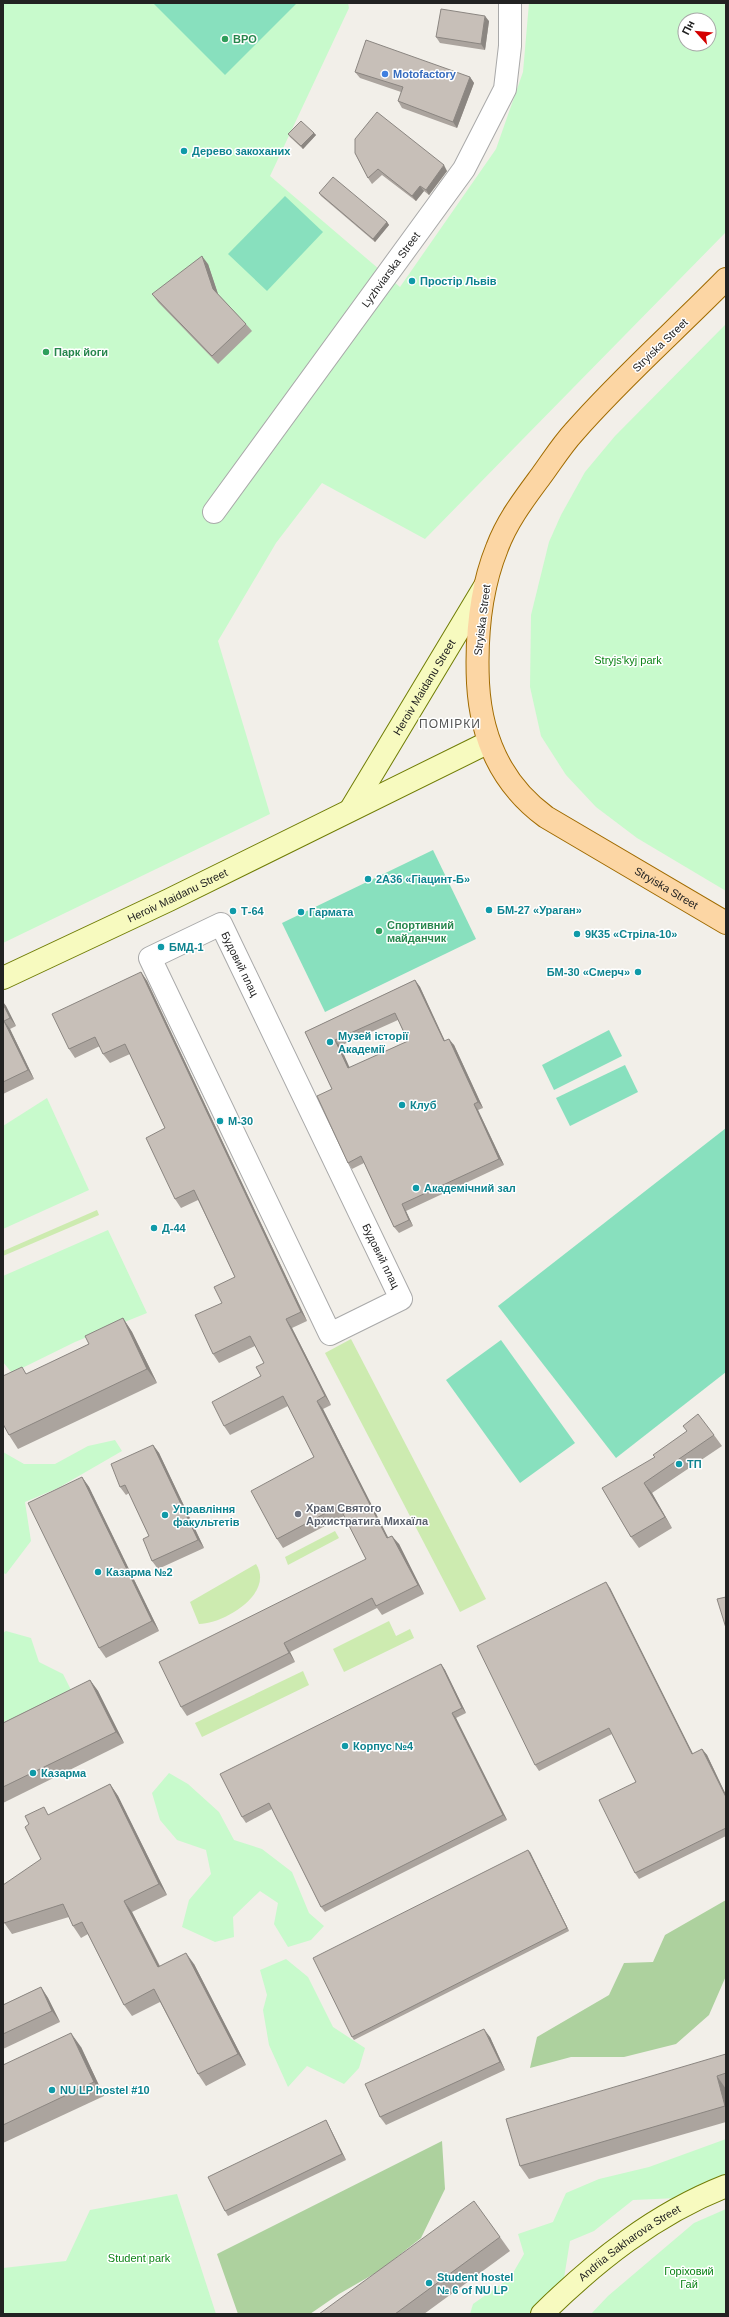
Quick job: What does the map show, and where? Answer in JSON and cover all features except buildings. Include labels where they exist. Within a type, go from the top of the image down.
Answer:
[{"type":"main road","name":"Stryiska Street","points":[[726,280],[573,432],[512,515],[497,548],[484,586],[477,662],[479,703],[489,742],[509,781],[527,803],[546,817],[726,923]]},
{"type":"main road","name":"Heroiv Maidanu Street","points":[[351,810],[484,586]]},
{"type":"main road","name":"Heroiv Maidanu Street","points":[[3,978],[169,900],[489,742]]},
{"type":"main road","name":"Andriia Sakharova Street","points":[[542,2314],[577,2280],[642,2229],[704,2195],[726,2186]]},
{"type":"street","name":"Lyzhviarska Street","points":[[214,512],[464,169],[505,90],[510,46],[510,3]]},
{"type":"street","name":"Будовий плац","points":[[221,924],[401,1299],[330,1334],[150,958],[221,924]]},
{"type":"green space","points":[[3,3],[348,3],[349,8],[270,176],[400,287],[496,149],[523,72],[529,3],[726,3],[726,232],[425,539],[322,483],[276,543],[218,641],[270,814],[3,943]]},
{"type":"green space","name":"ВРО","points":[[153,3],[297,3],[225,75]]},
{"type":"green space","points":[[285,196],[323,232],[267,291],[228,254]]},
{"type":"green space","name":"Stryjs'kyj park","points":[[726,324],[726,891],[637,838],[596,807],[566,775],[541,736],[530,687],[531,615],[549,542],[561,515],[585,472],[615,436]]},
{"type":"green space","name":"Спортивний майданчик","points":[[433,850],[476,939],[325,1012],[282,923]]},
{"type":"green space","points":[[609,1030],[622,1056],[554,1090],[542,1065]]},
{"type":"green space","points":[[625,1065],[638,1092],[570,1126],[556,1098]]},
{"type":"green space","points":[[47,1098],[89,1190],[3,1229],[3,1126]]},
{"type":"green space","points":[[726,1128],[726,1372],[616,1458],[498,1306]]},
{"type":"green space","points":[[97,1210],[99,1215],[3,1256],[3,1251]]},
{"type":"green space","points":[[108,1230],[147,1313],[75,1342],[12,1373],[3,1362],[3,1276]]},
{"type":"green space","points":[[351,1339],[486,1599],[460,1612],[325,1353]]},
{"type":"green space","points":[[501,1340],[575,1443],[520,1483],[446,1380]]},
{"type":"green space","points":[[115,1440],[122,1451],[58,1488],[25,1502],[31,1541],[6,1574],[3,1573],[3,1452],[24,1464],[55,1464],[88,1446]]},
{"type":"green space","points":[[335,1531],[339,1538],[288,1565],[285,1557]]},
{"type":"green space","points":[[256,1564],[260,1575],[258,1586],[253,1596],[233,1613],[209,1623],[199,1624],[190,1602]]},
{"type":"green space","points":[[389,1621],[396,1636],[410,1629],[414,1638],[344,1672],[333,1649]]},
{"type":"green space","points":[[6,1631],[31,1638],[39,1662],[63,1674],[71,1690],[50,1706],[5,1721],[3,1725],[3,1633]]},
{"type":"green space","points":[[303,1671],[309,1685],[202,1737],[195,1723]]},
{"type":"green space","points":[[169,1773],[188,1784],[219,1812],[234,1840],[262,1849],[292,1872],[309,1913],[324,1926],[311,1940],[288,1947],[274,1924],[278,1903],[260,1891],[233,1917],[234,1937],[215,1942],[182,1927],[189,1900],[211,1874],[206,1850],[177,1840],[160,1820],[152,1793]]},
{"type":"green space","points":[[726,1900],[726,1976],[709,2015],[676,2044],[624,2057],[571,2057],[530,2068],[537,2037],[609,1995],[624,1963],[653,1962],[665,1935]]},
{"type":"green space","points":[[286,1959],[308,1977],[333,2027],[365,2048],[359,2068],[344,2084],[307,2066],[288,2087],[269,2045],[263,2010],[267,1995],[260,1970]]},
{"type":"green space","points":[[726,2139],[726,2176],[678,2198],[633,2200],[594,2231],[570,2241],[564,2278],[530,2314],[470,2314],[473,2304],[510,2278],[524,2254],[518,2234],[553,2222],[566,2193],[599,2179],[649,2167]]},
{"type":"green space","points":[[442,2141],[445,2189],[421,2238],[379,2271],[339,2294],[310,2314],[238,2314],[217,2254]]},
{"type":"green space","name":"Student park","points":[[177,2194],[216,2314],[3,2314],[3,2268],[66,2261],[90,2210]]},
{"type":"green space","name":"Горіховий Гай","points":[[726,2209],[726,2314],[591,2314],[608,2296],[694,2223]]},
{"type":"place","name":"ВРО","points":[[225,39]]},
{"type":"place","name":"Motofactory","points":[[385,74]]},
{"type":"place","name":"Дерево закоханих","points":[[184,151]]},
{"type":"place","name":"Простір Львів","points":[[412,281]]},
{"type":"place","name":"Парк йоги","points":[[46,352]]},
{"type":"place","name":"2А36 «Гіацинт-Б»","points":[[368,879]]},
{"type":"place","name":"БМ-27 «Ураган»","points":[[489,910]]},
{"type":"place","name":"Т-64","points":[[233,911]]},
{"type":"place","name":"Гармата","points":[[301,912]]},
{"type":"place","name":"Спортивний майданчик","points":[[379,931]]},
{"type":"place","name":"9К35 «Стріла-10»","points":[[577,934]]},
{"type":"place","name":"БМД-1","points":[[161,947]]},
{"type":"place","name":"БМ-30 «Смерч»","points":[[638,972]]},
{"type":"place","name":"Музей історії Академії","points":[[330,1042]]},
{"type":"place","name":"Клуб","points":[[402,1105]]},
{"type":"place","name":"М-30","points":[[220,1121]]},
{"type":"place","name":"Академічний зал","points":[[416,1188]]},
{"type":"place","name":"Д-44","points":[[154,1228]]},
{"type":"place","name":"ТП","points":[[679,1464]]},
{"type":"place","name":"Храм Святого Архистратига Михаїла","points":[[298,1514]]},
{"type":"place","name":"Управління факультетів","points":[[165,1515]]},
{"type":"place","name":"Казарма №2","points":[[98,1572]]},
{"type":"place","name":"Корпус №4","points":[[345,1746]]},
{"type":"place","name":"Казарма","points":[[33,1773]]},
{"type":"place","name":"NU LP hostel #10","points":[[52,2090]]},
{"type":"place","name":"Student hostel № 6 of NU LP","points":[[429,2283]]},
{"type":"district","name":"ПОМІРКИ","points":[[450,724]]}]
